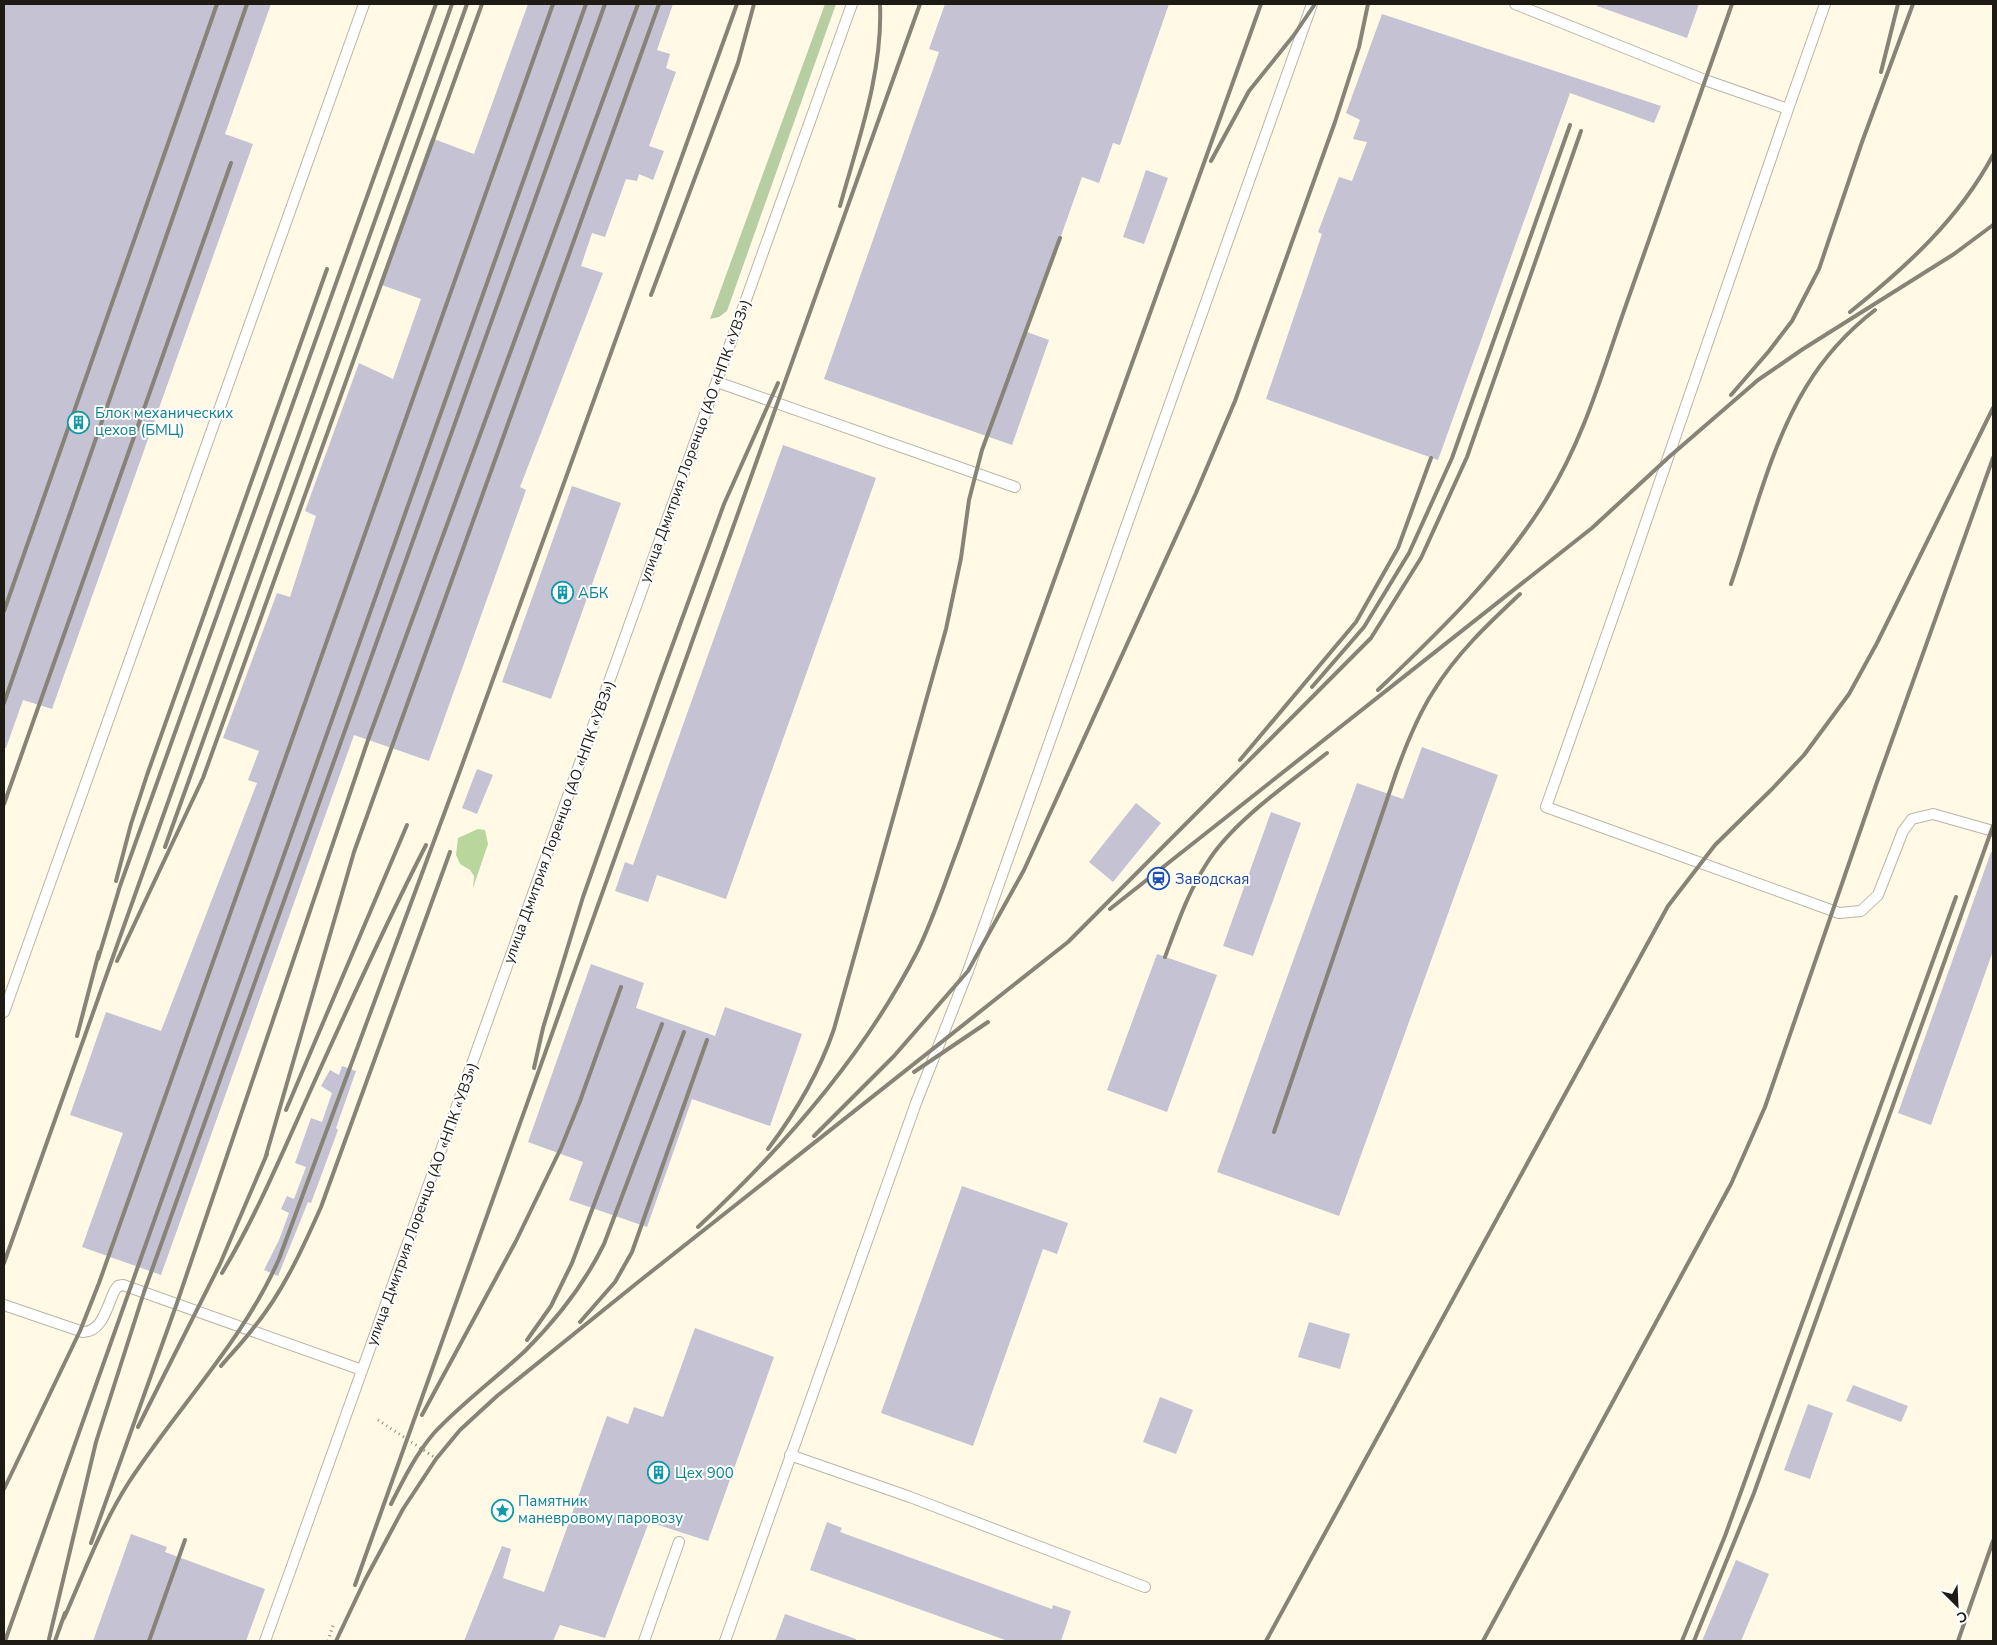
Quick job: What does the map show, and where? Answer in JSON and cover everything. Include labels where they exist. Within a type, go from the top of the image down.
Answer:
[{"type":"lane","points":[[4,1012],[364,4]]},
{"type":"lane","name":"улица Дмитрия Лоренцо (АО «НПК «УВЗ»)","points":[[266,1641],[852,4]]},
{"type":"lane","points":[[725,1641],[916,1103],[971,962],[1312,4]]},
{"type":"lane","points":[[1515,4],[1705,80],[1788,109]]},
{"type":"lane","points":[[1825,4],[1632,565],[1546,807],[1839,913],[1861,911],[1878,895],[1903,831],[1912,819],[1932,814],[1993,831]]},
{"type":"lane","points":[[717,382],[1014,487]]},
{"type":"lane","points":[[4,1305],[80,1331],[89,1332],[99,1325],[115,1290],[118,1286],[123,1285],[362,1370]]},
{"type":"lane","points":[[790,1455],[910,1497],[1145,1587]]},
{"type":"lane","points":[[644,1641],[679,1542]]},
{"type":"path","points":[[880,9],[882,4]]},
{"type":"path","points":[[378,1420],[440,1461]]},
{"type":"path","points":[[328,1641],[334,1622]]},
{"type":"green space","points":[[825,4],[836,4],[727,311],[719,317],[710,319]]},
{"type":"green space","points":[[478,829],[485,830],[488,844],[473,888],[474,876],[470,870],[460,864],[456,855],[458,838]]},
{"type":"building","name":"Блок механических цехов (БМЦ)","points":[[4,4],[271,4],[225,134],[253,144],[52,709],[23,700],[6,748],[4,748]]},
{"type":"building","points":[[528,4],[673,4],[657,50],[670,54],[666,68],[676,72],[649,146],[664,151],[653,180],[639,174],[637,181],[626,179],[605,237],[592,233],[581,266],[603,273],[520,487],[526,490],[429,761],[354,735],[161,1275],[82,1247],[123,1133],[70,1115],[106,1012],[161,1031],[257,783],[248,780],[259,751],[223,738],[277,593],[290,597],[316,516],[305,511],[359,363],[393,379],[421,299],[379,284],[431,138],[474,154]]},
{"type":"building","points":[[945,4],[1169,4],[1120,145],[1113,143],[1099,183],[1082,177],[1027,332],[1049,340],[1012,445],[824,379],[939,52],[929,49]]},
{"type":"building","points":[[1597,4],[1699,4],[1687,38],[1597,6]]},
{"type":"building","points":[[1382,14],[1661,106],[1654,123],[1570,93],[1438,460],[1266,399],[1322,234],[1318,232],[1339,177],[1352,181],[1367,142],[1353,139],[1360,120],[1346,113]]},
{"type":"building","points":[[1146,170],[1168,178],[1144,244],[1123,237]]},
{"type":"building","points":[[783,445],[876,478],[726,899],[657,875],[648,902],[615,891],[625,862],[633,865]]},
{"type":"building","name":"АБК","points":[[572,486],[621,503],[551,699],[502,682]]},
{"type":"building","points":[[1422,747],[1498,775],[1339,1216],[1217,1172],[1357,783],[1403,799]]},
{"type":"building","points":[[477,769],[493,775],[477,814],[462,808]]},
{"type":"building","points":[[1136,803],[1161,823],[1113,882],[1089,862]]},
{"type":"building","points":[[1271,812],[1301,823],[1253,956],[1223,946]]},
{"type":"building","points":[[1991,852],[1993,852],[1993,951],[1931,1125],[1898,1113]]},
{"type":"building","points":[[1157,954],[1217,975],[1167,1112],[1107,1090]]},
{"type":"building","points":[[591,964],[644,983],[636,1008],[715,1036],[725,1007],[802,1034],[770,1126],[692,1099],[647,1227],[569,1200],[583,1162],[528,1142]]},
{"type":"building","points":[[342,1066],[356,1071],[336,1128],[338,1130],[311,1203],[308,1202],[278,1276],[264,1270],[279,1240],[289,1213],[281,1209],[287,1196],[294,1199],[306,1167],[295,1163],[311,1118],[322,1122],[332,1093],[321,1086],[330,1070],[339,1075]]},
{"type":"building","points":[[962,1186],[1068,1223],[1057,1254],[1043,1249],[973,1446],[881,1413]]},
{"type":"building","points":[[1309,1322],[1350,1334],[1340,1369],[1298,1357]]},
{"type":"building","name":"Цех 900","points":[[695,1328],[774,1357],[708,1541],[649,1522],[605,1638],[560,1625],[553,1641],[464,1641],[502,1546],[511,1549],[503,1578],[544,1592],[607,1416],[628,1424],[634,1407],[663,1417]]},
{"type":"building","points":[[1853,1385],[1908,1406],[1901,1422],[1846,1401]]},
{"type":"building","points":[[1160,1397],[1193,1410],[1176,1454],[1143,1442]]},
{"type":"building","points":[[1808,1404],[1833,1413],[1810,1479],[1784,1470]]},
{"type":"building","points":[[827,1522],[842,1528],[840,1532],[1052,1609],[1053,1605],[1071,1611],[1061,1641],[1008,1641],[810,1570]]},
{"type":"building","points":[[131,1534],[167,1547],[165,1552],[265,1589],[246,1641],[93,1641]]},
{"type":"building","points":[[1736,1560],[1769,1574],[1741,1641],[1702,1641]]},
{"type":"building","points":[[785,1614],[856,1639],[856,1641],[775,1641]]},
{"type":"railway","points":[[4,611],[217,4]]},
{"type":"railway","points":[[4,703],[247,4]]},
{"type":"railway","points":[[98,959],[120,886],[436,4]]},
{"type":"railway","points":[[4,1263],[452,4]]},
{"type":"railway","points":[[165,847],[467,4]]},
{"type":"railway","points":[[117,961],[203,778],[482,4]]},
{"type":"railway","points":[[4,1489],[80,1331],[99,1283],[553,4]]},
{"type":"railway","points":[[5,1641],[586,4]]},
{"type":"railway","points":[[49,1639],[96,1442],[144,1292],[605,4]]},
{"type":"railway","points":[[91,1543],[177,1303],[368,740],[638,4]]},
{"type":"railway","points":[[265,1159],[354,852],[659,4]]},
{"type":"railway","points":[[64,1618],[119,1498],[148,1454],[229,1346],[264,1289],[279,1259],[457,779],[737,4]]},
{"type":"railway","points":[[651,295],[738,63],[754,4]]},
{"type":"railway","points":[[840,206],[868,106],[878,56],[880,4]]},
{"type":"railway","points":[[355,1585],[920,4]]},
{"type":"railway","points":[[698,1227],[761,1165],[820,1098],[873,1027],[897,989],[924,938],[1261,4]]},
{"type":"railway","points":[[1211,161],[1249,91],[1294,35],[1315,4]]},
{"type":"railway","points":[[814,1136],[894,1056],[968,971],[1024,870],[1196,493],[1235,401],[1335,122],[1359,47],[1368,4]]},
{"type":"railway","points":[[1378,690],[1447,623],[1490,575],[1529,525],[1547,498],[1572,452],[1592,404],[1732,4]]},
{"type":"railway","points":[[1881,72],[1898,4]]},
{"type":"railway","points":[[1731,395],[1792,321],[1819,269],[1862,142],[1913,4]]},
{"type":"railway","points":[[1312,687],[1364,627],[1409,553],[1452,458],[1570,125]]},
{"type":"railway","points":[[336,1641],[365,1580],[403,1509],[436,1459],[460,1430],[497,1396],[637,1283],[1068,942],[1371,638],[1421,558],[1467,457],[1581,131]]},
{"type":"railway","points":[[1850,312],[1930,241],[1964,200],[1993,155]]},
{"type":"railway","points":[[4,804],[231,163]]},
{"type":"railway","points":[[1110,909],[1592,528],[1669,457],[1758,380],[1803,349],[1954,254],[1993,225]]},
{"type":"railway","points":[[768,1149],[806,1092],[834,1029],[946,629],[961,558],[969,500],[982,450],[1060,238]]},
{"type":"railway","points":[[116,881],[131,824],[147,775],[327,269]]},
{"type":"railway","points":[[1731,584],[1764,483],[1794,409],[1813,376],[1829,355],[1855,327],[1875,310]]},
{"type":"railway","points":[[534,1068],[543,1028],[583,897],[659,682],[724,504],[778,383]]},
{"type":"railway","points":[[1266,1641],[1668,906],[1715,845],[1804,755],[1849,694],[1877,643],[1993,408]]},
{"type":"railway","points":[[1240,760],[1356,622],[1398,548],[1431,458]]},
{"type":"railway","points":[[1483,1641],[1731,1184],[1765,1107],[1877,782],[1993,458]]},
{"type":"railway","points":[[1274,1132],[1412,731],[1442,678],[1462,652],[1520,594]]},
{"type":"railway","points":[[1165,957],[1194,885],[1218,848],[1262,804],[1327,753]]},
{"type":"railway","points":[[286,1110],[407,825]]},
{"type":"railway","points":[[1694,1641],[1754,1493],[1993,826]]},
{"type":"railway","points":[[222,1273],[268,1186],[366,969],[426,845]]},
{"type":"railway","points":[[221,1366],[262,1317],[282,1287],[314,1223],[450,852]]},
{"type":"railway","points":[[1682,1641],[1725,1536],[1956,897]]},
{"type":"railway","points":[[77,1036],[99,952]]},
{"type":"railway","points":[[422,1415],[516,1241],[561,1148],[621,987]]},
{"type":"railway","points":[[914,1072],[988,1022]]},
{"type":"railway","points":[[527,1340],[551,1306],[572,1263],[662,1024]]},
{"type":"railway","points":[[391,1504],[427,1441],[456,1411],[537,1339],[559,1314],[588,1274],[604,1244],[684,1032]]},
{"type":"railway","points":[[580,1322],[615,1282],[632,1252],[707,1040]]},
{"type":"railway","points":[[138,1427],[220,1264],[267,1154]]},
{"type":"railway","points":[[149,1641],[185,1540]]},
{"type":"railway","points":[[1958,1641],[1993,1541]]},
{"type":"railway","points":[[55,1641],[65,1613]]},
{"type":"place","name":"Блок механических цехов (БМЦ)","points":[[79,422]]},
{"type":"place","name":"АБК","points":[[562,593]]},
{"type":"place","name":"Заводская","points":[[1159,879]]},
{"type":"place","name":"Цех 900","points":[[659,1473]]},
{"type":"place","name":"Памятник маневровому паровозу","points":[[502,1510]]}]
